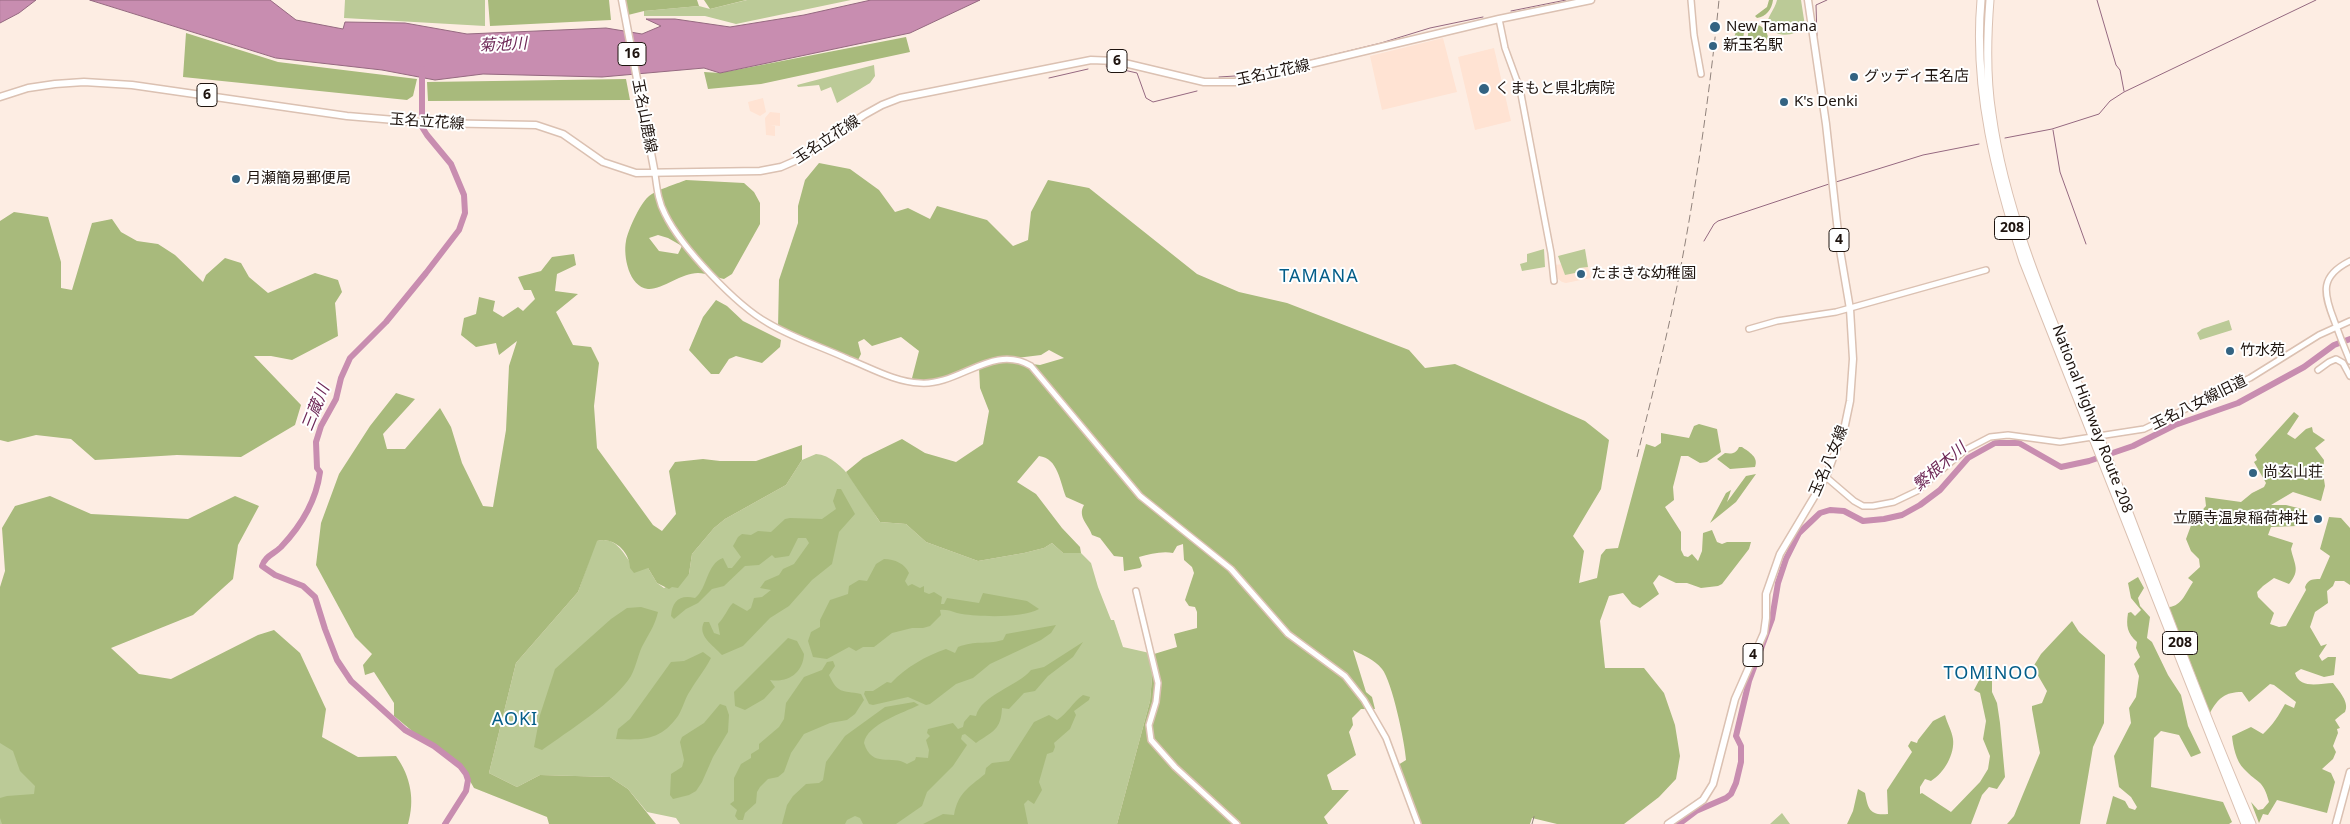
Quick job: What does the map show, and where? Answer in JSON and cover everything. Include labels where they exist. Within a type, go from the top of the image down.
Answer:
[{"type":"highway","name":"National Highway Route 208","points":[[1981,0],[1980,53],[1984,104],[1999,184],[2023,262],[2097,440],[2245,824]]},
{"type":"highway","name":"National Highway Route 208","points":[[1990,0],[1987,34],[1990,103],[2006,182],[2031,260],[2097,440]]},
{"type":"highway","name":"National Highway Route 208","points":[[2106,463],[2252,824]]},
{"type":"main road","name":"玉名山鹿線","points":[[622,0],[655,174]]},
{"type":"main road","name":"玉名立花線","points":[[0,97],[28,88],[55,84],[84,82],[132,85],[347,116],[425,123],[536,125],[563,134],[603,162],[616,168],[636,173],[760,171],[781,167],[805,156],[876,108],[900,98],[1067,63],[1091,60],[1116,61],[1204,82],[1235,82],[1499,19],[1591,0]]},
{"type":"main road","name":"玉名八女線","points":[[1668,824],[1703,800],[1713,784],[1735,700],[1764,633],[1766,594],[1780,554],[1826,477],[1846,424],[1850,401],[1853,359],[1850,309],[1840,250],[1826,124],[1808,0]]},
{"type":"main road","points":[[2336,824],[2350,772]]},
{"type":"street","points":[[1691,0],[1694,35],[1701,74]]},
{"type":"street","points":[[1499,19],[1505,48],[1520,89],[1554,281]]},
{"type":"street","points":[[655,174],[660,204],[679,236],[737,301],[778,328],[885,374],[919,384],[945,381],[997,360],[1017,360],[1032,366],[1140,496],[1231,568],[1288,634],[1345,676],[1364,700],[1386,738],[1418,824]]},
{"type":"street","points":[[2350,261],[2334,270],[2327,282],[2326,296],[2350,361]]},
{"type":"street","points":[[1749,329],[1777,321],[1850,309],[1986,270]]},
{"type":"street","name":"玉名八女線旧道","points":[[1826,477],[1854,501],[1863,506],[1873,506],[1894,502],[1917,491],[1965,450],[1990,437],[2008,435],[2060,442],[2097,440],[2136,431],[2152,426],[2250,378],[2336,327],[2350,321]]},
{"type":"street","points":[[2318,370],[2336,359],[2343,363],[2350,376]]},
{"type":"street","points":[[1136,592],[1158,683],[1156,702],[1149,725],[1151,740],[1175,767],[1237,824]]},
{"type":"shaded area","points":[[1443,38],[1457,92],[1382,110],[1370,56]]},
{"type":"shaded area","name":"くまもと県北病院","points":[[1494,48],[1511,121],[1475,130],[1458,57]]},
{"type":"shaded area","points":[[763,98],[766,112],[760,116],[750,111],[748,102]]},
{"type":"shaded area","points":[[770,112],[780,113],[780,126],[770,125],[775,126],[775,136],[766,135],[765,118]]},
{"type":"shaded area","name":"たまきな幼稚園","points":[[1562,264],[1565,275],[1579,268],[1588,267],[1591,278],[1566,283],[1562,282],[1558,279],[1555,265]]},
{"type":"green space","points":[[345,0],[485,0],[485,26],[344,18]]},
{"type":"green space","points":[[488,0],[609,0],[611,20],[490,26]]},
{"type":"green space","points":[[625,0],[697,0],[699,6],[644,11],[628,15]]},
{"type":"green space","points":[[704,0],[746,0],[710,9]]},
{"type":"green space","points":[[747,0],[851,0],[736,24],[705,16],[644,16],[644,11],[699,6],[710,9]]},
{"type":"green space","points":[[1769,0],[1773,0],[1770,9],[1766,14],[1757,18],[1755,16],[1767,7]]},
{"type":"green space","points":[[1777,0],[1801,0],[1805,26],[1796,32],[1786,35],[1776,33],[1767,27]]},
{"type":"green space","points":[[1749,23],[1763,28],[1768,37],[1765,42],[1747,46]]},
{"type":"green space","points":[[1745,24],[1742,48],[1736,45],[1735,36],[1737,30]]},
{"type":"green space","points":[[186,33],[278,62],[417,79],[413,96],[407,100],[183,77]]},
{"type":"green space","points":[[906,37],[910,52],[761,84],[708,89],[704,72],[720,73]]},
{"type":"green space","points":[[874,65],[875,76],[870,83],[837,103],[831,87],[821,91],[819,85],[798,87],[797,85]]},
{"type":"green space","points":[[626,79],[630,100],[428,101],[427,82]]},
{"type":"green space","points":[[819,163],[850,169],[879,190],[895,212],[908,208],[930,219],[937,206],[987,220],[1013,246],[1028,240],[1031,212],[1048,180],[1089,188],[1197,274],[1239,292],[1287,303],[1409,350],[1425,368],[1455,364],[1585,421],[1609,440],[1601,489],[1573,536],[1584,551],[1579,583],[1597,578],[1601,555],[1606,549],[1618,548],[1646,444],[1655,447],[1661,443],[1661,433],[1689,438],[1694,426],[1699,424],[1717,429],[1721,452],[1707,462],[1700,463],[1688,456],[1681,456],[1673,487],[1674,500],[1665,507],[1681,532],[1681,550],[1684,556],[1688,557],[1692,554],[1698,561],[1702,551],[1703,533],[1712,530],[1717,542],[1722,544],[1727,542],[1751,542],[1749,549],[1722,584],[1718,586],[1701,588],[1687,583],[1676,583],[1659,575],[1653,583],[1659,594],[1640,608],[1632,604],[1623,593],[1609,596],[1600,621],[1605,668],[1644,668],[1664,693],[1675,725],[1680,756],[1676,779],[1659,797],[1624,824],[1557,824],[1532,818],[1530,824],[1419,824],[1398,765],[1406,760],[1401,727],[1390,686],[1382,669],[1376,663],[1353,650],[1366,692],[1372,697],[1375,709],[1361,709],[1352,718],[1353,725],[1349,732],[1356,755],[1327,775],[1332,790],[1349,790],[1324,817],[1328,824],[1117,824],[1150,701],[1154,654],[1177,647],[1174,634],[1197,628],[1197,612],[1195,607],[1189,606],[1185,600],[1194,573],[1192,567],[1184,560],[1183,544],[1177,546],[1173,553],[1160,553],[1139,557],[1142,566],[1140,568],[1124,571],[1123,557],[1114,556],[1100,538],[1092,535],[1083,517],[1082,509],[1084,505],[1066,497],[1054,466],[1050,461],[1039,456],[1017,482],[1036,494],[1062,528],[1080,547],[1081,553],[1063,553],[1052,543],[1044,548],[1024,553],[978,561],[926,542],[906,524],[880,522],[846,472],[863,458],[902,439],[925,453],[956,462],[983,444],[989,411],[980,388],[979,367],[951,379],[911,382],[919,351],[901,337],[872,346],[864,339],[858,342],[861,354],[857,362],[778,328],[779,280],[798,223],[798,206],[805,180]],"holes":[[[1049,350],[1064,358],[1040,365],[1000,360],[1041,355]]]},
{"type":"green space","points":[[686,180],[744,183],[754,192],[760,203],[760,224],[732,274],[724,279],[698,273],[685,276],[653,289],[641,287],[632,277],[627,262],[625,247],[629,230],[638,211],[651,194]],"holes":[[[658,235],[682,246],[678,254],[659,251],[649,238]]]},
{"type":"green space","points":[[14,212],[48,217],[61,262],[61,288],[72,290],[92,223],[112,219],[121,232],[137,241],[158,244],[175,255],[203,282],[206,275],[225,258],[241,263],[249,277],[268,293],[315,273],[338,280],[342,292],[335,303],[338,336],[292,360],[271,356],[254,356],[301,405],[295,425],[241,457],[177,455],[95,460],[71,439],[36,435],[8,442],[0,440],[0,221]]},
{"type":"green space","points":[[1544,249],[1545,267],[1522,271],[1520,264],[1527,262],[1527,254]]},
{"type":"green space","points":[[1585,249],[1588,267],[1579,268],[1580,272],[1565,275],[1558,256]]},
{"type":"green space","points":[[574,254],[576,265],[557,274],[555,291],[578,294],[556,312],[573,345],[591,347],[599,363],[594,406],[597,448],[653,525],[662,531],[676,514],[669,471],[675,462],[703,459],[756,461],[802,445],[802,460],[786,485],[725,519],[714,528],[692,554],[689,574],[678,588],[672,587],[669,589],[657,583],[648,568],[634,573],[630,568],[627,556],[620,547],[609,541],[597,541],[578,592],[516,663],[489,773],[517,787],[540,775],[610,777],[628,789],[656,824],[549,824],[547,817],[474,788],[466,774],[448,754],[417,735],[394,716],[394,703],[374,672],[365,675],[363,665],[372,654],[355,637],[316,565],[321,523],[339,474],[370,426],[396,393],[415,399],[383,434],[387,449],[405,449],[440,408],[451,427],[462,463],[483,506],[493,507],[506,430],[509,366],[517,341],[499,355],[496,343],[476,347],[461,335],[464,318],[476,314],[479,297],[495,301],[493,311],[503,317],[518,307],[523,311],[535,299],[531,290],[524,290],[518,277],[541,271],[552,257]]},
{"type":"green space","points":[[716,300],[727,306],[743,321],[781,340],[780,347],[762,363],[736,356],[729,359],[719,374],[711,374],[689,350],[703,317]]},
{"type":"green space","points":[[2229,320],[2232,330],[2200,340],[2197,333],[2202,329]]},
{"type":"green space","points":[[2294,412],[2299,416],[2287,434],[2295,439],[2306,429],[2312,427],[2313,432],[2325,440],[2315,448],[2324,460],[2325,486],[2321,501],[2293,492],[2271,505],[2286,505],[2302,509],[2297,526],[2271,527],[2268,535],[2293,543],[2291,549],[2296,571],[2289,584],[2274,578],[2257,592],[2258,597],[2274,613],[2270,624],[2279,627],[2286,626],[2306,590],[2306,584],[2311,580],[2320,579],[2330,556],[2320,549],[2329,517],[2341,518],[2350,528],[2350,585],[2344,581],[2335,581],[2333,586],[2327,591],[2328,603],[2315,612],[2310,627],[2321,646],[2327,644],[2319,656],[2322,661],[2328,657],[2336,657],[2334,675],[2324,677],[2301,669],[2295,673],[2301,682],[2306,684],[2333,683],[2343,696],[2346,708],[2345,712],[2335,720],[2340,728],[2337,729],[2338,733],[2333,746],[2336,752],[2333,759],[2322,769],[2331,773],[2335,782],[2327,813],[2277,800],[2268,815],[2263,814],[2259,823],[2251,802],[2258,810],[2263,809],[2269,802],[2267,795],[2260,782],[2249,774],[2239,762],[2232,736],[2251,727],[2263,734],[2276,720],[2285,704],[2294,708],[2296,702],[2270,684],[2249,702],[2242,692],[2231,693],[2219,700],[2210,713],[2169,607],[2177,604],[2183,598],[2193,582],[2188,578],[2200,567],[2199,559],[2191,551],[2186,539],[2193,520],[2206,506],[2205,497],[2241,502],[2252,493],[2264,487],[2266,483],[2254,462],[2257,460],[2255,455]]},
{"type":"green space","points":[[1739,447],[1753,455],[1756,460],[1755,467],[1730,469],[1717,459],[1725,453],[1735,452]]},
{"type":"green space","points":[[816,454],[836,462],[845,471],[861,491],[880,522],[906,524],[926,542],[978,561],[1024,553],[1044,548],[1052,543],[1063,553],[1081,553],[1091,563],[1098,587],[1111,620],[1114,620],[1123,647],[1154,654],[1150,701],[1117,824],[680,824],[676,818],[647,812],[628,789],[610,777],[540,775],[517,787],[489,773],[516,663],[578,592],[596,541],[608,540],[612,542],[630,562],[648,568],[657,583],[664,588],[689,574],[692,554],[714,528],[725,519],[786,485],[802,460]]},
{"type":"green space","points":[[1756,474],[1736,502],[1710,523],[1726,493],[1731,490],[1727,502],[1746,476]]},
{"type":"green space","points":[[837,489],[841,489],[855,514],[839,532],[832,564],[812,580],[789,606],[770,618],[743,646],[722,655],[704,636],[702,627],[704,622],[709,622],[714,633],[720,635],[718,624],[731,605],[733,603],[747,611],[751,608],[754,598],[762,597],[771,590],[760,588],[765,581],[779,575],[783,569],[794,564],[809,543],[806,538],[798,538],[789,556],[775,558],[772,555],[759,565],[745,566],[724,586],[712,589],[698,603],[686,609],[674,619],[671,616],[673,606],[678,600],[685,597],[695,598],[699,594],[713,565],[717,561],[723,558],[728,568],[732,568],[741,557],[733,546],[738,537],[742,534],[751,535],[758,531],[771,532],[785,519],[822,519],[836,509],[833,501]]},
{"type":"green space","points":[[50,496],[91,514],[188,519],[235,496],[259,506],[238,545],[233,579],[193,615],[111,648],[139,674],[171,679],[258,635],[274,630],[300,653],[326,709],[322,737],[358,757],[396,756],[405,772],[410,789],[411,806],[408,824],[2,824],[0,818],[0,798],[34,794],[35,786],[20,771],[13,751],[0,743],[0,587],[5,571],[2,528],[15,506]]},
{"type":"green space","points":[[884,559],[896,561],[902,565],[909,573],[905,581],[908,586],[912,584],[920,588],[924,586],[924,592],[929,594],[934,592],[942,597],[941,604],[944,604],[947,598],[979,603],[983,593],[1027,601],[1039,609],[1023,614],[1002,616],[959,614],[940,610],[941,615],[930,626],[892,633],[874,647],[863,647],[856,651],[849,647],[827,659],[813,657],[808,641],[811,632],[820,627],[820,620],[830,600],[848,594],[849,586],[859,580],[867,581],[876,564]]},
{"type":"green space","points":[[2138,577],[2144,588],[2138,598],[2140,606],[2150,617],[2147,638],[2152,642],[2168,675],[2181,695],[2188,726],[2201,753],[2191,757],[2179,735],[2161,731],[2154,738],[2151,787],[2223,802],[2232,822],[2229,824],[2106,824],[2113,796],[2125,801],[2129,808],[2135,810],[2137,807],[2131,797],[2119,787],[2114,756],[2131,723],[2129,708],[2136,697],[2139,676],[2134,664],[2140,657],[2136,648],[2137,642],[2129,632],[2127,622],[2128,613],[2131,612],[2135,616],[2141,610],[2131,598],[2128,583]]},
{"type":"green space","points":[[641,607],[658,612],[654,625],[640,651],[633,672],[624,686],[603,706],[542,750],[534,747],[540,715],[555,669],[611,619],[627,608]]},
{"type":"green space","points":[[2072,621],[2079,632],[2105,655],[2104,723],[2093,747],[2080,824],[2007,824],[2014,816],[2040,753],[2032,706],[2042,703],[2047,691],[2033,667],[2041,654]]},
{"type":"green space","points":[[1056,625],[1051,633],[1041,640],[990,664],[973,678],[956,684],[930,704],[926,705],[908,697],[873,705],[869,704],[864,694],[865,691],[873,691],[887,682],[891,683],[917,663],[946,649],[955,653],[958,647],[964,645],[1003,640],[1006,634]]},
{"type":"green space","points":[[788,638],[797,641],[804,654],[798,671],[783,680],[770,680],[775,687],[764,699],[745,710],[735,706],[734,692]]},
{"type":"green space","points":[[1083,642],[1073,657],[1048,676],[1035,691],[1024,693],[1009,709],[1002,708],[1000,721],[995,729],[976,743],[965,734],[962,735],[961,739],[967,745],[953,766],[927,792],[922,806],[896,824],[863,824],[860,818],[855,816],[847,820],[845,824],[782,824],[787,805],[793,796],[806,784],[819,783],[823,780],[826,762],[845,736],[885,707],[914,702],[919,705],[887,720],[872,730],[864,743],[872,756],[883,760],[901,761],[907,764],[915,760],[916,757],[928,758],[929,750],[926,740],[930,736],[927,733],[928,729],[953,723],[958,729],[963,727],[964,722],[970,715],[976,716],[979,709],[992,696],[1018,681],[1031,670],[1044,667]]},
{"type":"green space","points":[[703,652],[711,658],[688,694],[678,716],[665,730],[658,735],[643,739],[616,739],[618,729],[630,719],[671,662],[684,661]]},
{"type":"green space","points":[[833,661],[835,666],[829,675],[835,685],[841,690],[861,694],[864,700],[855,714],[847,720],[830,723],[804,734],[791,753],[784,772],[778,777],[768,779],[760,787],[757,792],[756,803],[745,813],[743,820],[738,820],[735,816],[737,810],[730,804],[734,801],[734,778],[741,764],[751,758],[751,754],[759,749],[759,744],[779,727],[784,719],[786,703],[804,677],[822,670],[827,662]]},
{"type":"green space","points":[[1990,666],[1992,671],[1992,692],[1997,703],[2000,723],[2005,777],[1997,789],[1989,787],[1982,795],[1971,824],[1847,824],[1853,811],[1858,789],[1865,793],[1870,810],[1877,814],[1888,814],[1887,790],[1912,752],[1908,746],[1911,741],[1917,743],[1933,721],[1945,715],[1952,733],[1952,751],[1948,763],[1936,778],[1931,781],[1925,779],[1920,787],[1920,794],[1922,793],[1951,812],[1980,782],[1988,769],[1990,756],[1983,739],[1986,721],[1980,693],[1974,690],[1986,667]]},
{"type":"green space","points":[[1083,695],[1090,697],[1089,700],[1074,711],[1076,715],[1070,729],[1054,743],[1053,752],[1047,754],[1039,782],[1042,790],[1034,804],[1028,800],[1024,804],[1028,824],[923,824],[943,814],[954,815],[958,801],[965,791],[985,774],[986,768],[992,763],[1009,761],[1034,722],[1049,715],[1057,720]]},
{"type":"green space","points":[[720,704],[726,706],[729,715],[728,732],[696,791],[673,799],[670,795],[671,774],[682,767],[684,760],[680,742],[682,737],[704,723]]},
{"type":"green space","points":[[0,732],[49,797],[27,824],[0,824]]},
{"type":"green space","points":[[1782,813],[1790,824],[1770,824]]},
{"type":"water","points":[[0,0],[36,0],[19,13],[0,23]]},
{"type":"water","name":"菊池川","points":[[90,0],[270,0],[296,20],[343,29],[345,22],[405,23],[467,34],[606,28],[642,34],[661,26],[646,19],[675,19],[730,27],[804,15],[871,0],[980,0],[910,33],[720,73],[704,68],[602,77],[483,74],[435,80],[382,70],[276,58]]},
{"type":"waterway","points":[[1511,11],[1566,0]]},
{"type":"waterway","points":[[1817,36],[1816,5],[1827,0]]},
{"type":"waterway","points":[[2097,0],[2116,65],[2120,70],[2124,91]]},
{"type":"waterway","points":[[2005,138],[2052,129],[2099,114],[2110,101],[2124,92],[2316,0]]},
{"type":"waterway","points":[[1219,77],[1251,75],[1381,43],[1430,28],[1483,17]]},
{"type":"waterway","points":[[1106,66],[1137,73],[1146,98],[1153,102],[1197,91]]},
{"type":"waterway","name":"三蔵川","points":[[422,69],[422,127],[451,164],[464,195],[465,213],[459,230],[426,273],[386,322],[350,358],[341,378],[336,399],[321,426],[316,442],[317,468],[320,472],[311,503],[295,531],[281,547],[265,560],[262,566],[275,575],[303,586],[315,597],[337,660],[351,681],[405,730],[434,746],[460,766],[466,774],[468,780],[466,791],[445,824]]},
{"type":"waterway","points":[[1049,78],[1088,69]]},
{"type":"waterway","points":[[2053,130],[2060,172],[2086,244]]},
{"type":"waterway","points":[[1836,182],[1923,155],[1979,144]]},
{"type":"waterway","points":[[1704,241],[1714,224],[1718,221],[1829,184]]},
{"type":"waterway","name":"繁根木川","points":[[1679,824],[1696,811],[1726,798],[1731,794],[1736,783],[1741,762],[1741,746],[1736,736],[1749,681],[1772,619],[1778,583],[1786,559],[1799,533],[1820,513],[1830,510],[1844,511],[1863,521],[1902,515],[1920,505],[1940,490],[1968,458],[1995,443],[2019,443],[2061,467],[2089,461],[2133,446],[2175,425],[2238,403],[2304,367],[2334,345],[2350,339]]},
{"type":"railway","points":[[1637,457],[1680,271],[1707,102],[1719,0]]},
{"type":"railway","points":[[1532,824],[1535,813]]},
{"type":"place","name":"New Tamana","points":[[1715,27]]},
{"type":"place","name":"新玉名駅","points":[[1713,46]]},
{"type":"place","name":"グッディ玉名店","points":[[1854,77]]},
{"type":"place","name":"くまもと県北病院","points":[[1484,89]]},
{"type":"place","name":"K's Denki","points":[[1784,102]]},
{"type":"place","name":"月瀬簡易郵便局","points":[[236,179]]},
{"type":"place","name":"たまきな幼稚園","points":[[1581,274]]},
{"type":"place","name":"竹水苑","points":[[2230,351]]},
{"type":"place","name":"尚玄山荘","points":[[2253,473]]},
{"type":"place","name":"立願寺温泉稲荷神社","points":[[2318,519]]},
{"type":"district","name":"TAMANA","points":[[1319,277]]},
{"type":"district","name":"TOMINOO","points":[[1991,674]]},
{"type":"district","name":"AOKI","points":[[515,720]]}]
